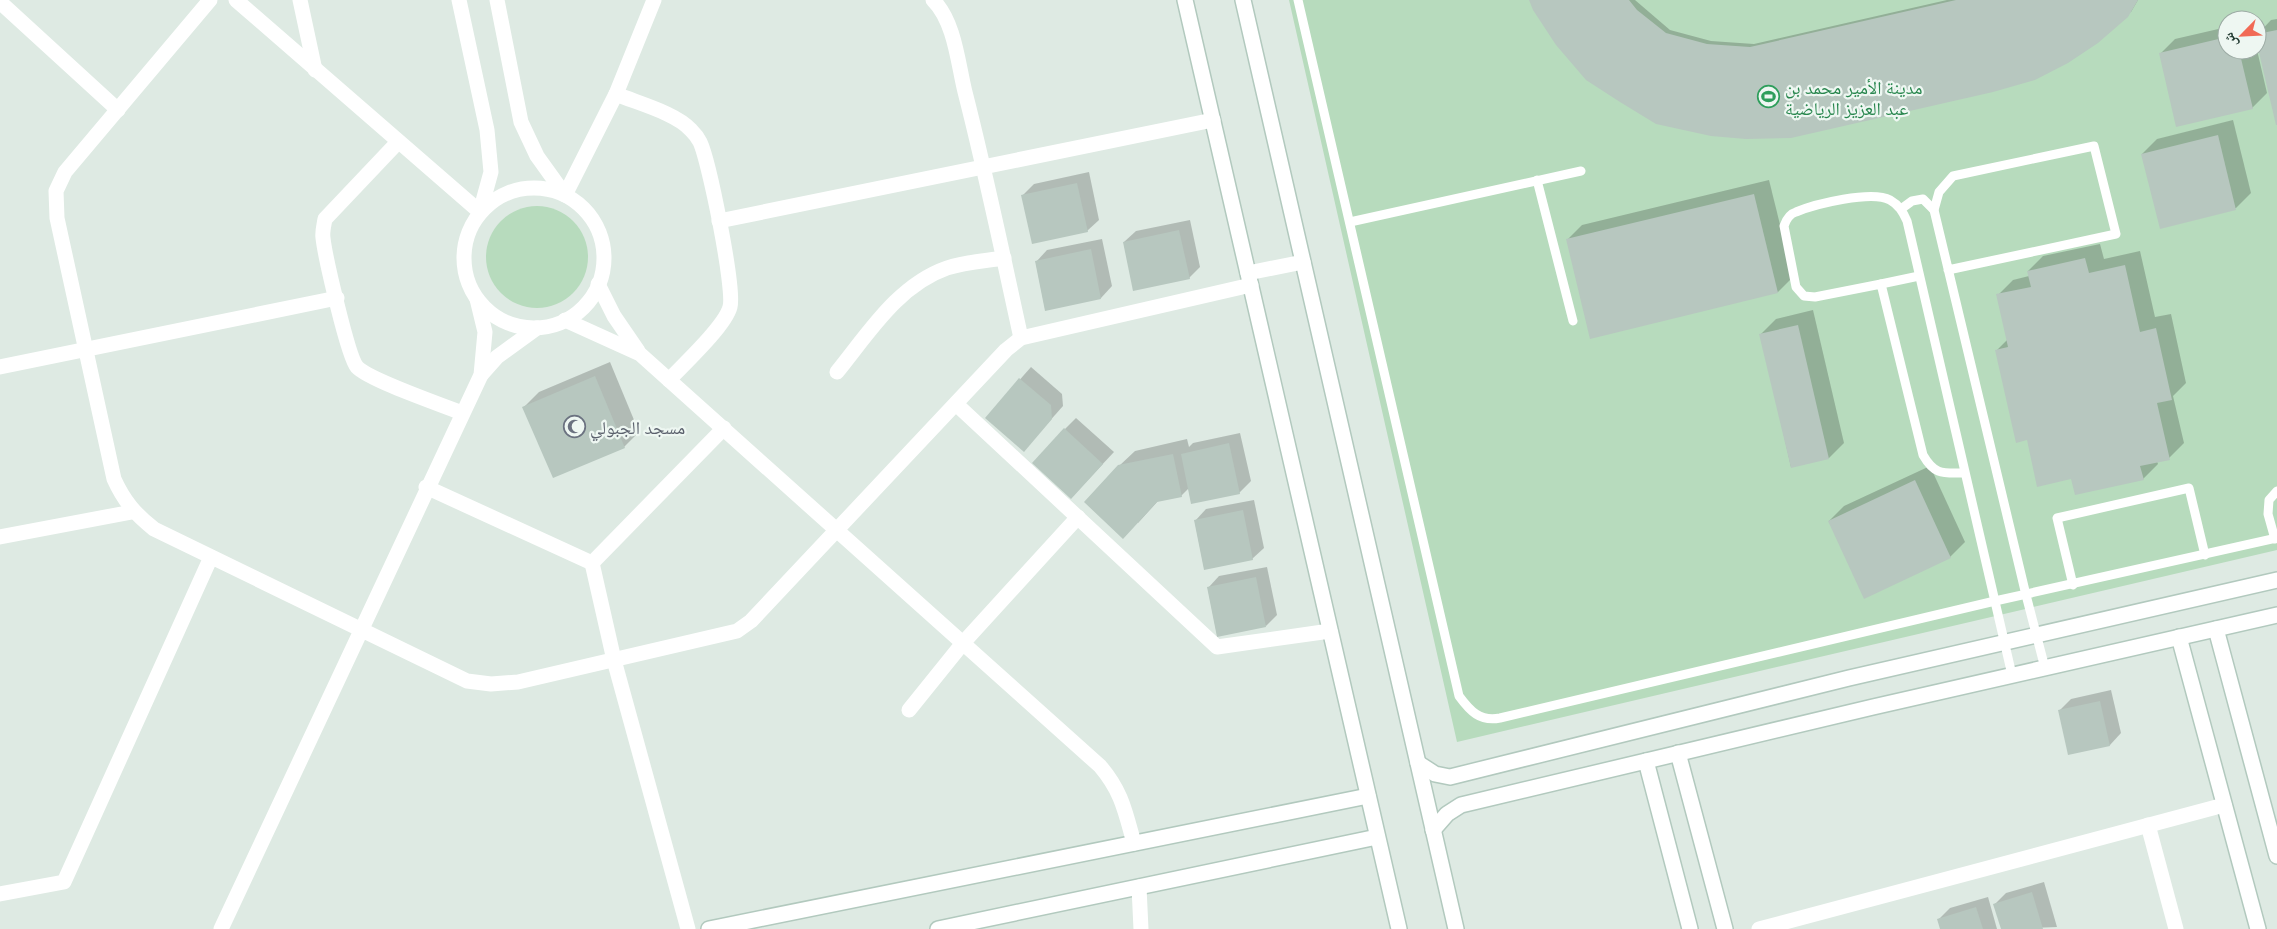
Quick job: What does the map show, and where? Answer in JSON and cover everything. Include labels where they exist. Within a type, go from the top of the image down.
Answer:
[{"type":"street","points":[[210,0],[65,172],[56,191],[57,218],[114,479],[121,496],[132,512],[154,530],[467,681],[491,684],[518,682],[737,631],[751,622],[1006,350],[1021,338],[1249,279],[1303,262]]},
{"type":"street","points":[[236,0],[480,212]]},
{"type":"street","points":[[300,0],[316,70]]},
{"type":"street","points":[[459,0],[487,130],[491,172],[480,212],[468,232],[464,255],[467,278],[477,299],[486,332],[481,375]]},
{"type":"street","points":[[220,929],[362,630],[426,488],[481,375],[497,357],[537,328],[565,320],[579,312],[594,294],[602,273],[603,250],[597,228],[584,209],[565,195],[537,156],[521,122],[497,0]]},
{"type":"street","points":[[565,195],[616,94],[654,0]]},
{"type":"street","points":[[933,0],[941,8],[950,31],[984,166],[1021,338]]},
{"type":"street","points":[[1186,0],[1398,929]]},
{"type":"street","points":[[1243,0],[1456,929]]},
{"type":"street","points":[[0,2],[118,110]]},
{"type":"street","points":[[616,94],[680,121],[692,130],[700,143],[719,221],[731,292],[730,307],[724,320],[669,380]]},
{"type":"street","points":[[719,221],[1213,120]]},
{"type":"street","points":[[398,142],[325,220],[322,237],[349,350],[357,367],[376,378],[462,413]]},
{"type":"street","points":[[480,212],[498,197],[520,189],[543,188],[565,195]]},
{"type":"street","points":[[837,372],[898,298],[927,278],[956,266],[1004,258]]},
{"type":"street","points":[[598,284],[614,316],[640,354],[1100,766],[1119,792],[1134,843]]},
{"type":"street","points":[[0,367],[337,298]]},
{"type":"street","points":[[477,299],[494,316],[514,325],[537,328]]},
{"type":"street","points":[[565,320],[640,354]]},
{"type":"street","points":[[956,404],[1217,647],[1330,631]]},
{"type":"street","points":[[592,563],[724,428]]},
{"type":"street","points":[[426,488],[592,563]]},
{"type":"street","points":[[0,537],[132,512]]},
{"type":"street","points":[[909,710],[964,643],[1078,517]]},
{"type":"street","points":[[0,894],[64,882],[211,557]]},
{"type":"street","points":[[592,563],[614,660],[688,929]]},
{"type":"street","points":[[1418,763],[1435,774],[1450,777],[1849,678],[2277,580]]},
{"type":"street","points":[[1433,830],[1447,814],[1461,806],[1678,753],[2277,615]]},
{"type":"street","points":[[2216,629],[2277,856]]},
{"type":"street","points":[[2179,637],[2258,929]]},
{"type":"street","points":[[1678,753],[1725,929]]},
{"type":"street","points":[[1646,761],[1690,929]]},
{"type":"street","points":[[718,928],[1368,796]]},
{"type":"street","points":[[1759,929],[2224,805]]},
{"type":"street","points":[[2148,825],[2176,929]]},
{"type":"street","points":[[938,929],[1377,837]]},
{"type":"street","points":[[1139,887],[1141,929]]},
{"type":"lane","points":[[1298,0],[1459,696],[1468,708],[1479,717],[1489,720],[1500,718],[1995,601],[2276,538],[2268,514],[2269,500],[2277,491]]},
{"type":"lane","points":[[1948,270],[2116,234],[2094,146],[1953,176],[1939,192],[1934,210],[1948,270],[2026,595],[2045,668]]},
{"type":"lane","points":[[1350,222],[1581,170]]},
{"type":"lane","points":[[1537,180],[1573,321]]},
{"type":"lane","points":[[1919,276],[1815,298],[1804,296],[1796,287],[1784,226],[1794,212],[1856,197],[1874,195],[1890,200],[1902,209],[1919,276],[2012,675]]},
{"type":"lane","points":[[1902,209],[1912,201],[1923,199],[1934,210]]},
{"type":"lane","points":[[1881,284],[1923,455],[1929,466],[1940,473],[1965,474]]},
{"type":"lane","points":[[2073,585],[2057,518],[2189,488],[2205,555]]},
{"type":"green space","points":[[1289,0],[2277,0],[2277,550],[1457,742]]},
{"type":"green space","points":[[537,206],[556,210],[573,221],[584,238],[588,257],[584,276],[573,293],[556,304],[537,308],[518,304],[501,293],[490,276],[486,257],[490,238],[501,221],[518,210]]},
{"type":"building","name":"مدينة الأمير محمد بن عبد العزيز الرياضية","points":[[1529,0],[1629,0],[1637,10],[1666,33],[1707,44],[1750,47],[1956,0],[2138,0],[2128,17],[2098,43],[2068,63],[2035,80],[1993,92],[1791,138],[1746,139],[1711,136],[1656,124],[1620,102],[1586,80],[1556,45],[1533,10]]},
{"type":"building","points":[[2277,30],[2277,125],[2261,60],[2267,60],[2267,32]]},
{"type":"building","points":[[2217,39],[2217,60],[2241,60],[2253,109],[2176,127],[2159,53]]},
{"type":"building","points":[[2218,135],[2236,210],[2160,229],[2141,154]]},
{"type":"building","points":[[1077,183],[1088,232],[1032,244],[1021,195]]},
{"type":"building","points":[[1754,194],[1778,293],[1590,339],[1566,239]]},
{"type":"building","points":[[1179,230],[1190,279],[1133,291],[1123,242]]},
{"type":"building","points":[[1091,249],[1101,299],[1045,311],[1035,261]]},
{"type":"building","points":[[2085,258],[2089,273],[2125,265],[2140,332],[2156,328],[2172,400],[2157,403],[2170,460],[2140,466],[2144,480],[2075,495],[2071,479],[2037,487],[2027,440],[2016,443],[1995,350],[2008,347],[1996,294],[2031,287],[2027,271]]},
{"type":"building","points":[[1798,325],[1829,459],[1791,468],[1759,334]]},
{"type":"building","name":"مسجد الجبولي","points":[[595,376],[625,448],[553,478],[522,407]]},
{"type":"building","points":[[1019,378],[1051,405],[1052,419],[1024,452],[985,418]]},
{"type":"building","points":[[1064,428],[1103,464],[1071,499],[1032,463]]},
{"type":"building","points":[[1229,443],[1240,494],[1191,504],[1181,454]]},
{"type":"building","points":[[1173,454],[1182,497],[1157,502],[1123,539],[1084,502],[1118,465]]},
{"type":"building","points":[[1915,480],[1951,558],[1864,599],[1828,521]]},
{"type":"building","points":[[1243,510],[1253,560],[1204,570],[1194,520]]},
{"type":"building","points":[[1256,577],[1266,627],[1217,637],[1207,587]]},
{"type":"building","points":[[2100,701],[2110,746],[2068,755],[2058,710]]},
{"type":"building","points":[[2032,892],[2043,929],[2001,929],[1993,904]]},
{"type":"building","points":[[1976,907],[1983,929],[1940,929],[1937,919]]},
{"type":"place","name":"مدينة الأمير محمد بن عبد العزيز الرياضية","points":[[1769,97]]},
{"type":"place","name":"مسجد الجبولي","points":[[574,427]]}]
